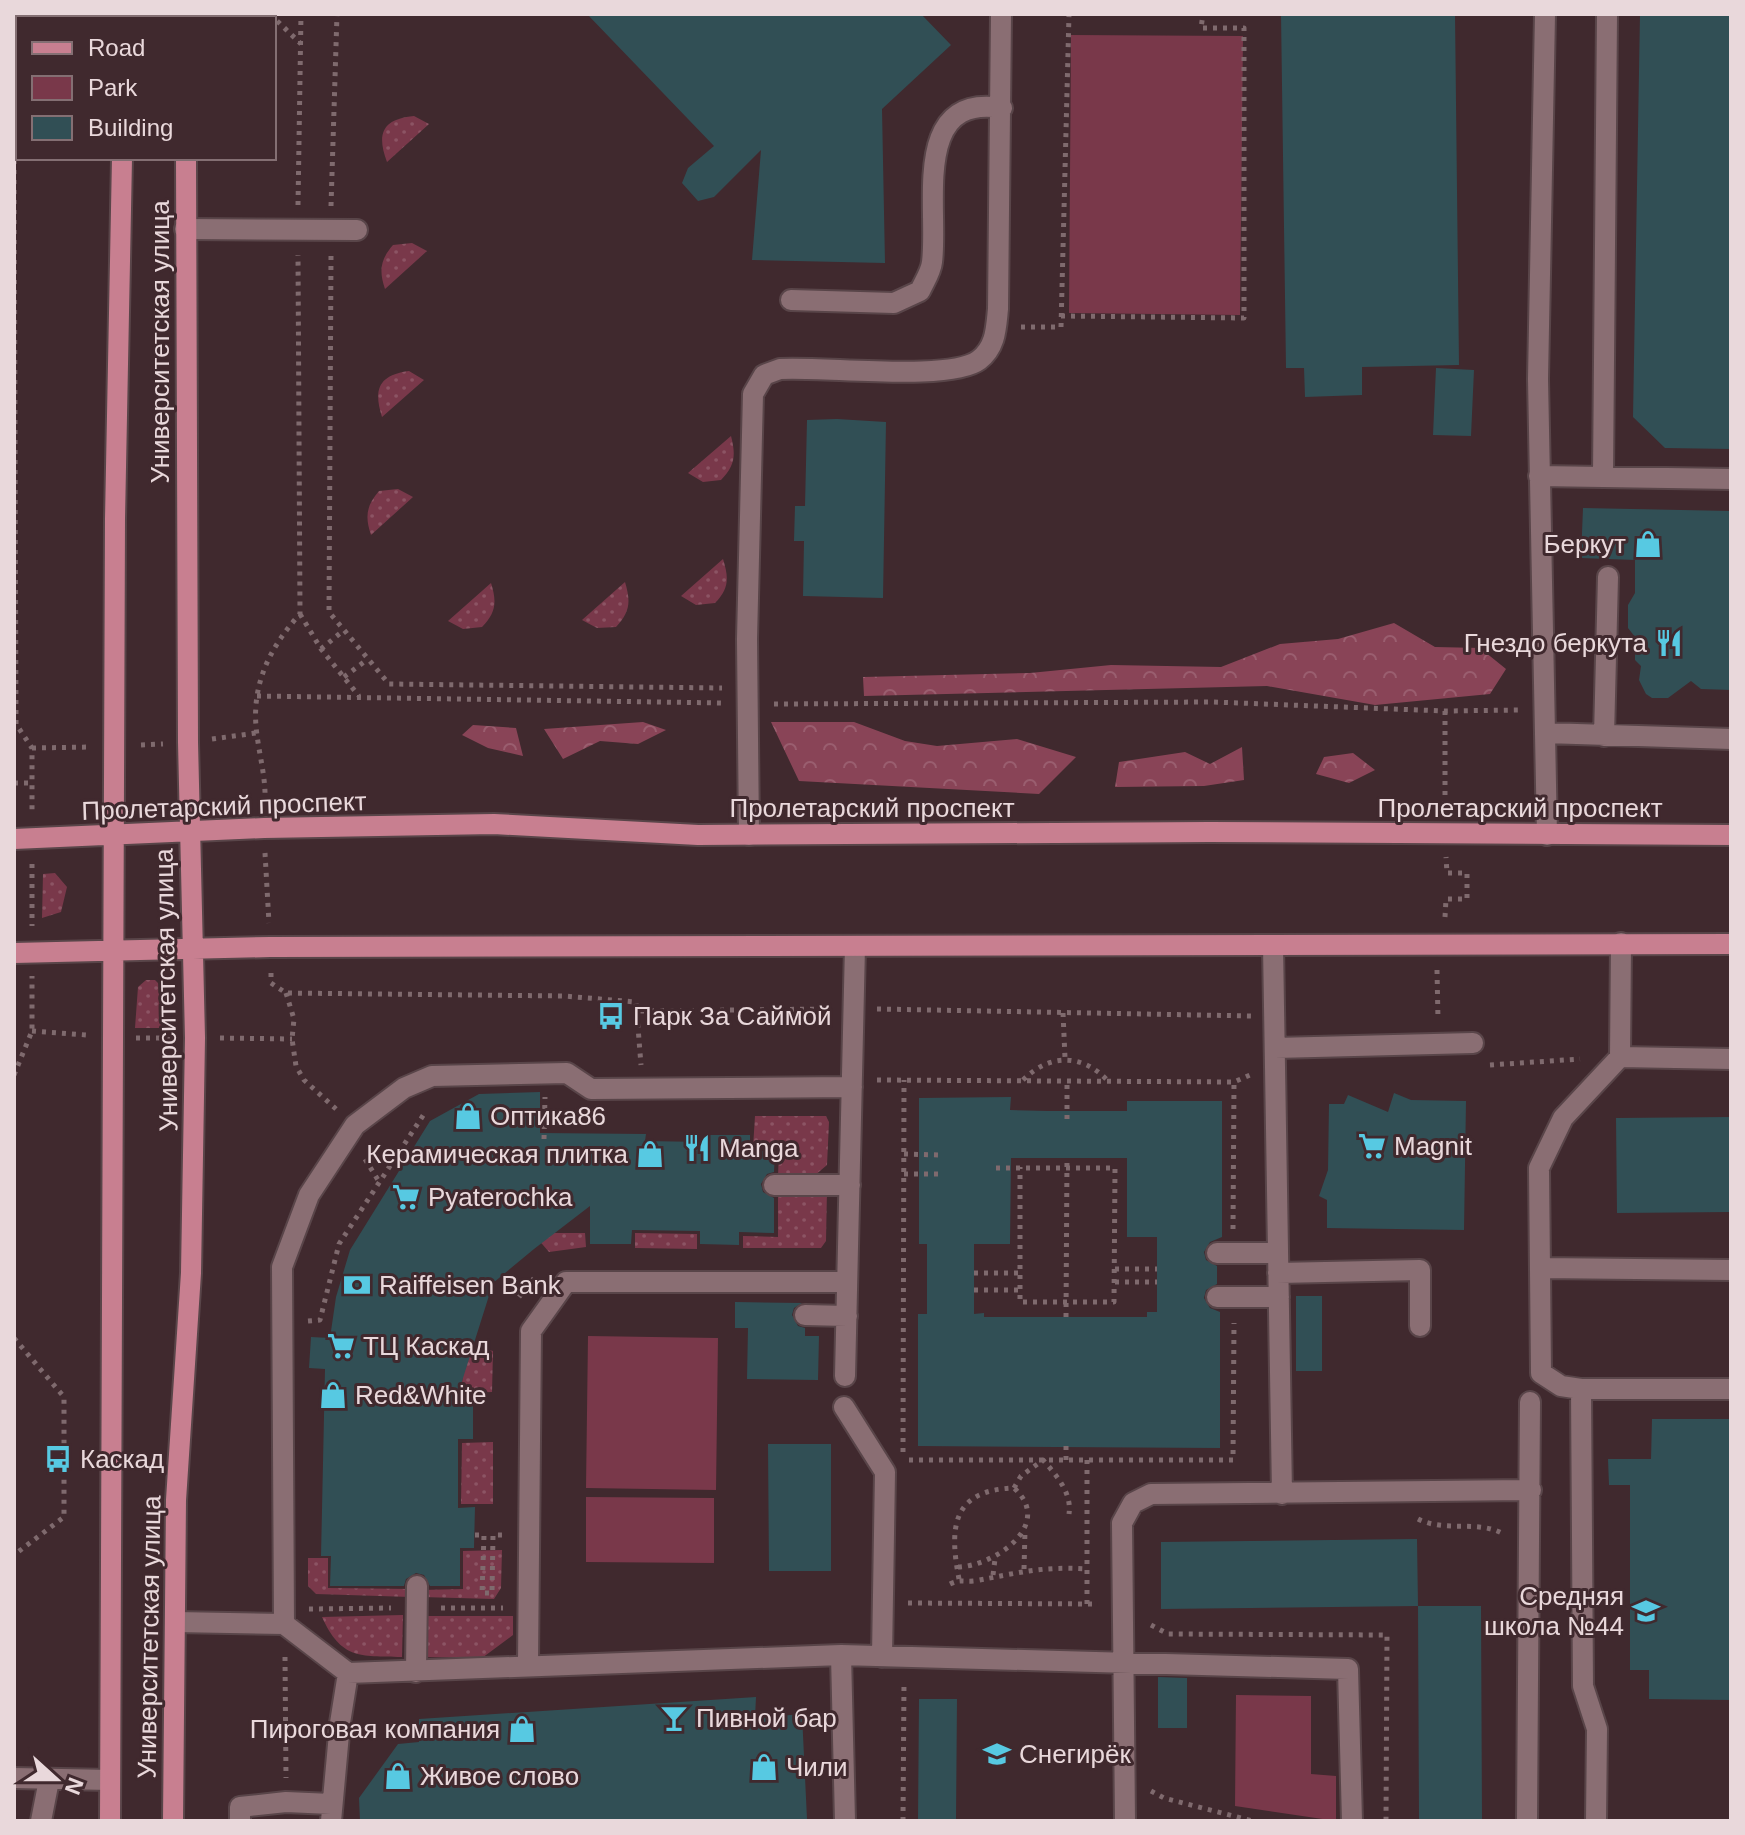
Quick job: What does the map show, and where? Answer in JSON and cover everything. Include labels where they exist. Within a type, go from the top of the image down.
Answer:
[{"type":"main road","name":"Университетская улица","points":[[110,1821],[112,951],[122,160]]},
{"type":"main road","name":"Университетская улица","points":[[173,1821],[176,1500],[191,1273],[193,949],[188,742],[186,160]]},
{"type":"main road","name":"Пролетарский проспект","points":[[23,839],[264,828],[494,824],[749,835],[1193,832],[1731,835]]},
{"type":"main road","points":[[23,953],[270,947],[1731,944]]},
{"type":"street","points":[[749,835],[747,704],[753,394],[764,375],[780,369],[952,371],[979,360],[994,342],[1002,108],[1001,14]]},
{"type":"street","points":[[1545,14],[1539,476],[1547,835]]},
{"type":"street","points":[[1603,477],[1607,14]]},
{"type":"street","points":[[791,300],[894,303],[920,291],[932,265],[934,162],[944,130],[960,109],[982,105],[1002,108]]},
{"type":"street","points":[[185,229],[298,227],[357,230]]},
{"type":"street","points":[[1539,476],[1731,479]]},
{"type":"street","points":[[1604,736],[1608,577]]},
{"type":"street","points":[[1546,733],[1731,739]]},
{"type":"street","points":[[1621,943],[1620,1057],[1563,1118],[1539,1168],[1541,1373],[1561,1386],[1581,1389],[1731,1389]]},
{"type":"street","points":[[1273,945],[1282,1494]]},
{"type":"street","points":[[845,1376],[855,946]]},
{"type":"street","points":[[1275,1057],[1473,1043]]},
{"type":"street","points":[[1620,1057],[1731,1059]]},
{"type":"street","points":[[284,1624],[282,1267],[309,1195],[355,1125],[404,1088],[432,1076],[567,1073],[591,1089],[852,1084]]},
{"type":"street","points":[[774,1185],[850,1185]]},
{"type":"street","points":[[1225,1253],[1278,1263],[1420,1270],[1420,1326]]},
{"type":"street","points":[[1541,1268],[1731,1270]]},
{"type":"street","points":[[528,1664],[531,1331],[566,1282],[847,1282]]},
{"type":"street","points":[[1225,1297],[1279,1297]]},
{"type":"street","points":[[805,1315],[847,1316]]},
{"type":"street","points":[[1581,1389],[1583,1686],[1597,1729],[1596,1821]]},
{"type":"street","points":[[1527,1821],[1530,1402]]},
{"type":"street","points":[[844,1407],[885,1472],[883,1603],[893,1657]]},
{"type":"street","points":[[1125,1821],[1120,1663],[1122,1523],[1133,1503],[1151,1494],[1531,1490]]},
{"type":"street","points":[[416,1672],[417,1586]]},
{"type":"street","points":[[175,1622],[284,1624],[348,1673],[528,1664],[841,1655],[1348,1669],[1352,1821]]},
{"type":"street","points":[[841,1655],[845,1821]]},
{"type":"street","points":[[240,1821],[240,1807],[286,1802],[331,1812],[348,1673]]},
{"type":"street","points":[[14,1778],[110,1780]]},
{"type":"street","points":[[41,1821],[49,1780]]},
{"type":"path","points":[[301,14],[298,227],[300,614],[321,649],[359,697]]},
{"type":"path","points":[[337,14],[331,230],[329,612],[389,684],[729,688]]},
{"type":"path","points":[[996,327],[1061,327],[1069,14]]},
{"type":"path","points":[[1061,316],[1244,318],[1244,28],[1201,28],[1203,14]]},
{"type":"path","points":[[276,20],[301,44]]},
{"type":"path","points":[[14,130],[15,724],[32,748],[32,783],[23,839],[23,953],[32,1031],[14,1075]]},
{"type":"path","points":[[300,614],[265,661],[257,696],[256,733],[267,775],[264,828],[271,983],[286,993],[564,996],[636,1002],[640,1011],[854,1009],[1274,1017]]},
{"type":"path","points":[[321,649],[344,630]]},
{"type":"path","points":[[344,677],[368,659]]},
{"type":"path","points":[[257,696],[747,704],[1213,702],[1445,711],[1545,709]]},
{"type":"path","points":[[1439,1044],[1436,917],[1446,916],[1446,899],[1467,899],[1467,873],[1447,873],[1445,711]]},
{"type":"path","points":[[32,748],[188,742],[256,733]]},
{"type":"path","points":[[14,783],[32,783]]},
{"type":"path","points":[[286,993],[294,1019],[292,1039],[296,1066],[304,1080],[330,1103]]},
{"type":"path","points":[[1063,1013],[1065,1058]]},
{"type":"path","points":[[229,1038],[292,1039]]},
{"type":"path","points":[[852,1084],[904,1080],[1234,1082],[1275,1057]]},
{"type":"path","points":[[1483,1065],[1620,1057]]},
{"type":"path","points":[[1023,1080],[1042,1065],[1065,1058],[1082,1061],[1107,1080]]},
{"type":"path","points":[[904,1080],[903,1460],[1233,1460],[1225,1297]]},
{"type":"path","points":[[1067,1080],[1067,1119]]},
{"type":"path","points":[[1225,1253],[1234,1082]]},
{"type":"path","points":[[544,1139],[546,1088]]},
{"type":"path","points":[[306,1337],[306,1321],[320,1320],[339,1244],[424,1114],[430,1121]]},
{"type":"path","points":[[370,1151],[363,1161],[378,1180]]},
{"type":"path","points":[[904,1154],[939,1155]]},
{"type":"path","points":[[1066,1317],[1067,1158]]},
{"type":"path","points":[[996,1168],[1020,1167],[1067,1167],[1115,1168],[1114,1302],[1020,1302],[1020,1167]]},
{"type":"path","points":[[904,1174],[939,1174]]},
{"type":"path","points":[[1115,1269],[1157,1269]]},
{"type":"path","points":[[974,1273],[1020,1273]]},
{"type":"path","points":[[1115,1282],[1157,1282]]},
{"type":"path","points":[[974,1290],[1020,1290]]},
{"type":"path","points":[[14,1338],[64,1397],[64,1517],[14,1555]]},
{"type":"path","points":[[1066,1446],[1066,1460]]},
{"type":"path","points":[[1014,1488],[1021,1476],[1043,1460]]},
{"type":"path","points":[[1043,1460],[1064,1487],[1071,1503],[1069,1514]]},
{"type":"path","points":[[1087,1460],[1087,1604]]},
{"type":"path","points":[[1014,1488],[1023,1497],[1024,1569]]},
{"type":"path","points":[[959,1579],[957,1518],[963,1505],[976,1494],[1014,1488]]},
{"type":"path","points":[[1409,1515],[1435,1528],[1492,1529],[1503,1533],[1508,1540]]},
{"type":"path","points":[[958,1567],[976,1566],[995,1559],[1015,1543],[1025,1528]]},
{"type":"path","points":[[475,1535],[484,1535],[482,1593],[492,1593],[493,1535],[504,1535]]},
{"type":"path","points":[[993,1575],[995,1559]]},
{"type":"path","points":[[950,1584],[959,1579],[974,1581],[1048,1566],[1087,1569]]},
{"type":"path","points":[[883,1603],[1143,1604],[1145,1619],[1155,1631],[1168,1634]]},
{"type":"path","points":[[284,1624],[286,1802]]},
{"type":"path","points":[[893,1657],[904,1683],[903,1821]]},
{"type":"path","points":[[889,1682],[919,1683]]},
{"type":"path","points":[[1125,1777],[1164,1798],[1253,1821]]},
{"type":"green space","points":[[1071,35],[1243,36],[1240,315],[1069,313]]},
{"type":"green space","points":[[414,116],[429,124],[387,162],[382,143],[385,129],[395,120]]},
{"type":"green space","points":[[412,243],[427,251],[385,289],[381,271],[385,256],[393,245]]},
{"type":"green space","points":[[409,371],[424,380],[382,417],[378,399],[381,385],[391,376]]},
{"type":"green space","points":[[731,436],[733,460],[721,480],[703,482],[688,473]]},
{"type":"green space","points":[[398,489],[413,497],[371,535],[367,517],[371,502],[379,491]]},
{"type":"green space","points":[[723,559],[726,583],[715,603],[696,605],[681,596]]},
{"type":"green space","points":[[625,582],[628,606],[616,627],[597,628],[582,620]]},
{"type":"green space","points":[[491,583],[494,607],[482,627],[463,629],[448,621]]},
{"type":"green space","points":[[1394,623],[1435,647],[1480,648],[1506,669],[1490,694],[1375,705],[1267,686],[864,696],[863,677],[1030,673],[1111,665],[1221,667],[1280,644],[1338,639]]},
{"type":"green space","points":[[643,722],[666,730],[638,744],[600,741],[563,759],[544,729]]},
{"type":"green space","points":[[771,722],[854,722],[905,741],[937,746],[1017,739],[1076,757],[1039,794],[799,781]]},
{"type":"green space","points":[[473,725],[516,728],[523,756],[488,748],[462,735]]},
{"type":"green space","points":[[1242,747],[1244,780],[1204,786],[1115,787],[1119,762],[1185,752],[1210,764]]},
{"type":"green space","points":[[1353,753],[1375,770],[1349,783],[1316,774],[1324,757]]},
{"type":"green space","points":[[55,873],[67,887],[61,912],[42,918],[43,874]]},
{"type":"green space","points":[[146,980],[155,980],[161,986],[162,1028],[135,1028],[138,987]]},
{"type":"green space","points":[[755,1116],[826,1116],[829,1122],[827,1165],[814,1176],[778,1177],[779,1148],[753,1148]]},
{"type":"green space","points":[[778,1189],[827,1189],[826,1241],[821,1248],[743,1248],[743,1236],[778,1237]]},
{"type":"green space","points":[[554,1233],[585,1233],[586,1247],[549,1252],[537,1238]]},
{"type":"green space","points":[[635,1233],[697,1234],[697,1249],[635,1248]]},
{"type":"green space","points":[[588,1336],[718,1338],[716,1490],[586,1488]]},
{"type":"green space","points":[[477,1347],[493,1351],[492,1392],[462,1393],[463,1350],[475,1352]]},
{"type":"green space","points":[[493,1442],[493,1504],[461,1504],[462,1443]]},
{"type":"green space","points":[[586,1497],[714,1498],[714,1563],[586,1562]]},
{"type":"green space","points":[[502,1550],[501,1588],[494,1599],[421,1597],[421,1590],[463,1589],[463,1551]]},
{"type":"green space","points":[[308,1558],[328,1558],[328,1588],[411,1589],[411,1597],[316,1594],[308,1586]]},
{"type":"green space","points":[[403,1615],[402,1657],[363,1655],[344,1648],[336,1641],[322,1617]]},
{"type":"green space","points":[[422,1616],[513,1616],[513,1635],[482,1658],[424,1657]]},
{"type":"green space","points":[[1236,1695],[1311,1696],[1311,1774],[1336,1776],[1336,1821],[1235,1806]]},
{"type":"building","points":[[587,14],[921,14],[951,45],[882,109],[885,263],[752,260],[761,150],[714,197],[698,201],[682,183],[688,168],[714,146]]},
{"type":"building","points":[[1281,14],[1455,14],[1459,365],[1362,367],[1362,395],[1305,397],[1304,368],[1286,368]]},
{"type":"building","points":[[1640,14],[1731,14],[1731,449],[1665,448],[1633,417]]},
{"type":"building","points":[[1436,368],[1474,370],[1471,436],[1433,435]]},
{"type":"building","points":[[807,420],[886,422],[883,598],[803,596],[804,541],[794,541],[795,506],[805,506]]},
{"type":"building","points":[[1583,508],[1731,511],[1731,690],[1701,689],[1691,681],[1668,698],[1652,698],[1646,694],[1639,680],[1641,666],[1635,660],[1635,637],[1628,628],[1628,605],[1635,593],[1635,560],[1581,558]]},
{"type":"building","points":[[540,1092],[540,1133],[646,1134],[645,1141],[704,1142],[704,1135],[750,1135],[750,1151],[775,1151],[774,1172],[767,1174],[761,1184],[763,1192],[774,1198],[774,1233],[739,1232],[739,1245],[700,1244],[700,1231],[632,1230],[631,1244],[590,1244],[590,1206],[534,1249],[493,1283],[457,1397],[473,1397],[473,1439],[458,1439],[458,1508],[475,1507],[474,1548],[460,1548],[460,1586],[430,1586],[424,1575],[416,1573],[406,1579],[404,1586],[330,1586],[331,1556],[321,1556],[325,1369],[309,1368],[311,1337],[330,1338],[336,1297],[350,1250],[430,1121],[479,1094]]},
{"type":"building","points":[[1394,1093],[1411,1100],[1466,1101],[1464,1230],[1327,1228],[1327,1200],[1319,1196],[1328,1170],[1329,1104],[1344,1104],[1348,1095],[1388,1112]]},
{"type":"building","points":[[1011,1097],[1010,1110],[1048,1111],[1127,1111],[1127,1101],[1222,1101],[1222,1237],[1210,1242],[1204,1252],[1206,1260],[1217,1266],[1217,1284],[1206,1290],[1204,1298],[1210,1308],[1220,1312],[1220,1448],[918,1446],[918,1314],[927,1314],[927,1244],[919,1244],[919,1098]],"holes":[[[1011,1158],[1127,1158],[1127,1237],[1157,1237],[1157,1312],[1147,1312],[1147,1317],[984,1317],[984,1313],[974,1314],[974,1244],[1010,1244]]]},
{"type":"building","points":[[1731,1117],[1731,1212],[1617,1213],[1616,1118]]},
{"type":"building","points":[[1296,1296],[1322,1296],[1322,1371],[1296,1371]]},
{"type":"building","points":[[735,1302],[802,1303],[794,1308],[792,1315],[798,1326],[805,1328],[805,1336],[819,1336],[818,1380],[747,1379],[748,1328],[735,1328]]},
{"type":"building","points":[[1652,1419],[1731,1419],[1731,1700],[1649,1699],[1649,1670],[1630,1670],[1630,1485],[1609,1485],[1608,1459],[1651,1459]]},
{"type":"building","points":[[768,1444],[831,1444],[831,1571],[769,1571]]},
{"type":"building","points":[[1417,1539],[1418,1606],[1161,1609],[1161,1542]]},
{"type":"building","points":[[1418,1606],[1481,1606],[1482,1821],[1419,1821]]},
{"type":"building","points":[[1158,1677],[1187,1678],[1187,1728],[1158,1728]]},
{"type":"building","points":[[756,1697],[755,1718],[802,1714],[807,1819],[360,1821],[359,1798],[398,1744],[419,1742],[419,1719]]},
{"type":"building","points":[[919,1699],[957,1699],[956,1821],[918,1821]]},
{"type":"place","name":"Беркут","points":[[1648,544]]},
{"type":"place","name":"Гнездо беркута","points":[[1669,643]]},
{"type":"place","name":"Парк За Саймой","points":[[611,1016]]},
{"type":"place","name":"Оптика86","points":[[468,1116]]},
{"type":"place","name":"Magnit","points":[[1372,1146]]},
{"type":"place","name":"Manga","points":[[697,1148]]},
{"type":"place","name":"Керамическая плитка","points":[[650,1154]]},
{"type":"place","name":"Pyaterochka","points":[[406,1197]]},
{"type":"place","name":"Raiffeisen Bank","points":[[357,1285]]},
{"type":"place","name":"ТЦ Каскад","points":[[341,1346]]},
{"type":"place","name":"Red&White","points":[[333,1395]]},
{"type":"place","name":"Каскад","points":[[58,1459]]},
{"type":"place","name":"Средняя школа №44","points":[[1646,1611]]},
{"type":"place","name":"Пивной бар","points":[[674,1718]]},
{"type":"place","name":"Пироговая компания","points":[[522,1729]]},
{"type":"place","name":"Снегирёк","points":[[997,1754]]},
{"type":"place","name":"Чили","points":[[764,1767]]},
{"type":"place","name":"Живое слово","points":[[398,1776]]}]
